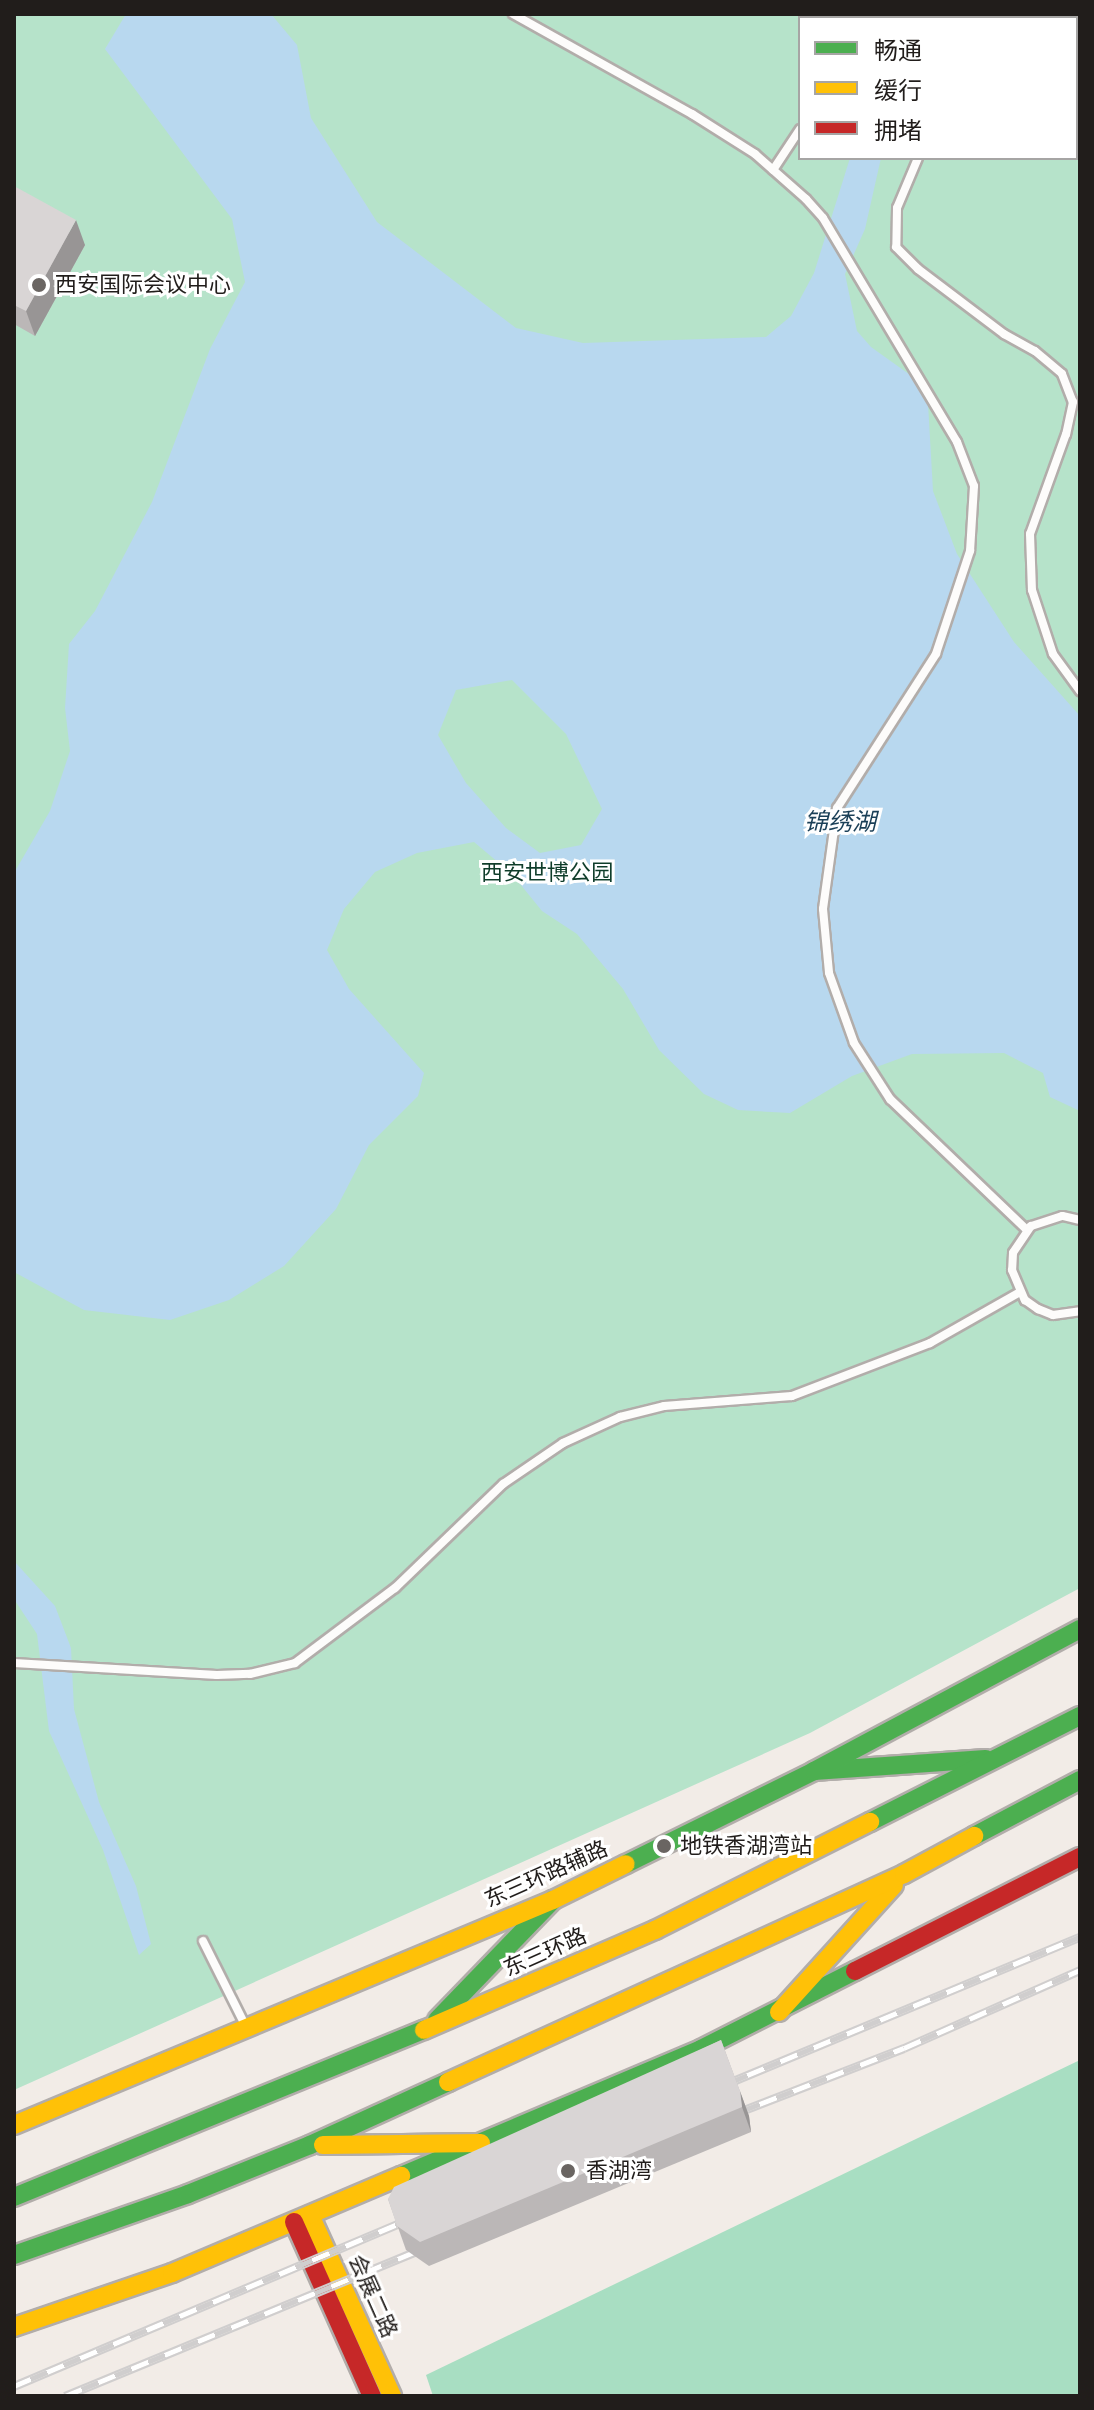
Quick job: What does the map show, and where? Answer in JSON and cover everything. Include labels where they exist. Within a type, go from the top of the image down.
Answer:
[{"type":"main road","name":"东三环路辅路","points":[[14,2125],[553,1900],[814,1771],[1080,1629]]},
{"type":"main road","name":"东三环路","points":[[14,2197],[428,2029],[655,1930],[1080,1716]]},
{"type":"main road","points":[[814,1771],[999,1758]]},
{"type":"main road","points":[[14,2255],[310,2145],[904,1874],[1080,1780]]},
{"type":"main road","points":[[14,2327],[172,2273],[481,2143],[779,2012],[1080,1857]]},
{"type":"main road","points":[[779,2012],[904,1874]]},
{"type":"main road","points":[[428,2029],[553,1900]]},
{"type":"main road","points":[[310,2145],[481,2143]]},
{"type":"main road","name":"会展二路","points":[[302,2218],[372,2396]]},
{"type":"main road","name":"会展二路","points":[[302,2218],[392,2396]]},
{"type":"lane","points":[[513,14],[692,114],[773,170],[823,218],[957,442],[974,486],[970,551],[936,654],[837,808],[823,909],[829,973],[854,1043],[890,1099],[1027,1230]]},
{"type":"lane","points":[[773,170],[798,132]]},
{"type":"lane","points":[[917,160],[897,208],[896,247],[918,269],[1004,334],[1035,351],[1062,374],[1073,402],[1066,434],[1030,534],[1032,590],[1053,654],[1080,691]]},
{"type":"lane","points":[[1080,1220],[1062,1216],[1045,1218],[1027,1230],[1013,1253],[1012,1270],[1020,1292],[1038,1309],[1053,1315],[1080,1311]]},
{"type":"lane","points":[[14,1663],[217,1675],[250,1674],[295,1663],[395,1588],[503,1484],[563,1443],[620,1417],[664,1406],[792,1396],[930,1343],[1020,1292]]},
{"type":"lane","points":[[203,1941],[246,2028]]},
{"type":"green space","name":"西安世博公园","points":[[14,14],[1080,14],[1080,1588],[810,1733],[14,2090]]},
{"type":"green space","points":[[1080,2060],[1080,2396],[433,2396],[426,2375]]},
{"type":"water","name":"锦绣湖","points":[[126,14],[271,14],[297,45],[311,118],[377,222],[516,328],[583,343],[766,337],[791,316],[814,273],[849,160],[881,160],[865,229],[845,274],[857,331],[871,347],[913,377],[928,403],[933,491],[957,554],[1014,642],[1080,716],[1080,1111],[1050,1097],[1043,1073],[1004,1053],[912,1054],[852,1076],[790,1113],[738,1110],[704,1094],[659,1050],[623,989],[577,934],[542,911],[512,874],[474,842],[417,853],[375,872],[344,909],[327,950],[349,989],[424,1073],[418,1096],[369,1145],[336,1209],[284,1266],[229,1300],[170,1320],[84,1310],[14,1272],[14,873],[50,811],[70,751],[65,708],[69,644],[95,611],[152,502],[210,349],[245,282],[232,219],[105,49]],"holes":[[[512,680],[566,734],[602,809],[581,845],[540,853],[506,828],[466,783],[438,735],[456,690]]]},
{"type":"water","points":[[14,1561],[55,1606],[71,1648],[74,1709],[99,1802],[136,1886],[151,1944],[139,1955],[103,1850],[49,1731],[37,1634],[14,1599]]},
{"type":"building","points":[[14,186],[76,220],[26,311],[14,305]]},
{"type":"building","points":[[721,2040],[740,2091],[742,2107],[420,2242],[397,2226],[388,2199],[394,2187]]},
{"type":"railway","points":[[714,2089],[1080,1937]]},
{"type":"railway","points":[[726,2117],[904,2048],[1080,1970]]},
{"type":"railway","points":[[14,2386],[416,2216]]},
{"type":"railway","points":[[65,2396],[432,2245]]},
{"type":"traffic: fast","points":[[626,1864],[814,1771],[1080,1629]]},
{"type":"traffic: fast","points":[[870,1822],[1080,1716]]},
{"type":"traffic: fast","points":[[814,1771],[986,1759]]},
{"type":"traffic: fast","points":[[974,1836],[1080,1780]]},
{"type":"traffic: fast","points":[[437,2020],[553,1900]]},
{"type":"traffic: fast","points":[[401,2176],[701,2049],[855,1971]]},
{"type":"traffic: fast","points":[[14,2197],[424,2030]]},
{"type":"traffic: fast","points":[[14,2255],[188,2194],[310,2145],[448,2082]]},
{"type":"traffic: slow","points":[[424,2030],[655,1930],[870,1822]]},
{"type":"traffic: slow","points":[[448,2082],[904,1874],[974,1836]]},
{"type":"traffic: slow","points":[[14,2125],[553,1900],[626,1864]]},
{"type":"traffic: slow","points":[[779,2012],[894,1885]]},
{"type":"traffic: slow","points":[[323,2145],[481,2143]]},
{"type":"traffic: slow","points":[[14,2327],[172,2273],[401,2176]]},
{"type":"traffic: slow","points":[[310,2215],[392,2396]]},
{"type":"traffic: jam","points":[[855,1971],[1080,1857]]},
{"type":"traffic: jam","points":[[294,2222],[372,2396]]},
{"type":"place","name":"西安国际会议中心","points":[[39,285]]},
{"type":"place","name":"地铁香湖湾站","points":[[664,1846]]},
{"type":"place","name":"香湖湾","points":[[568,2171]]}]
